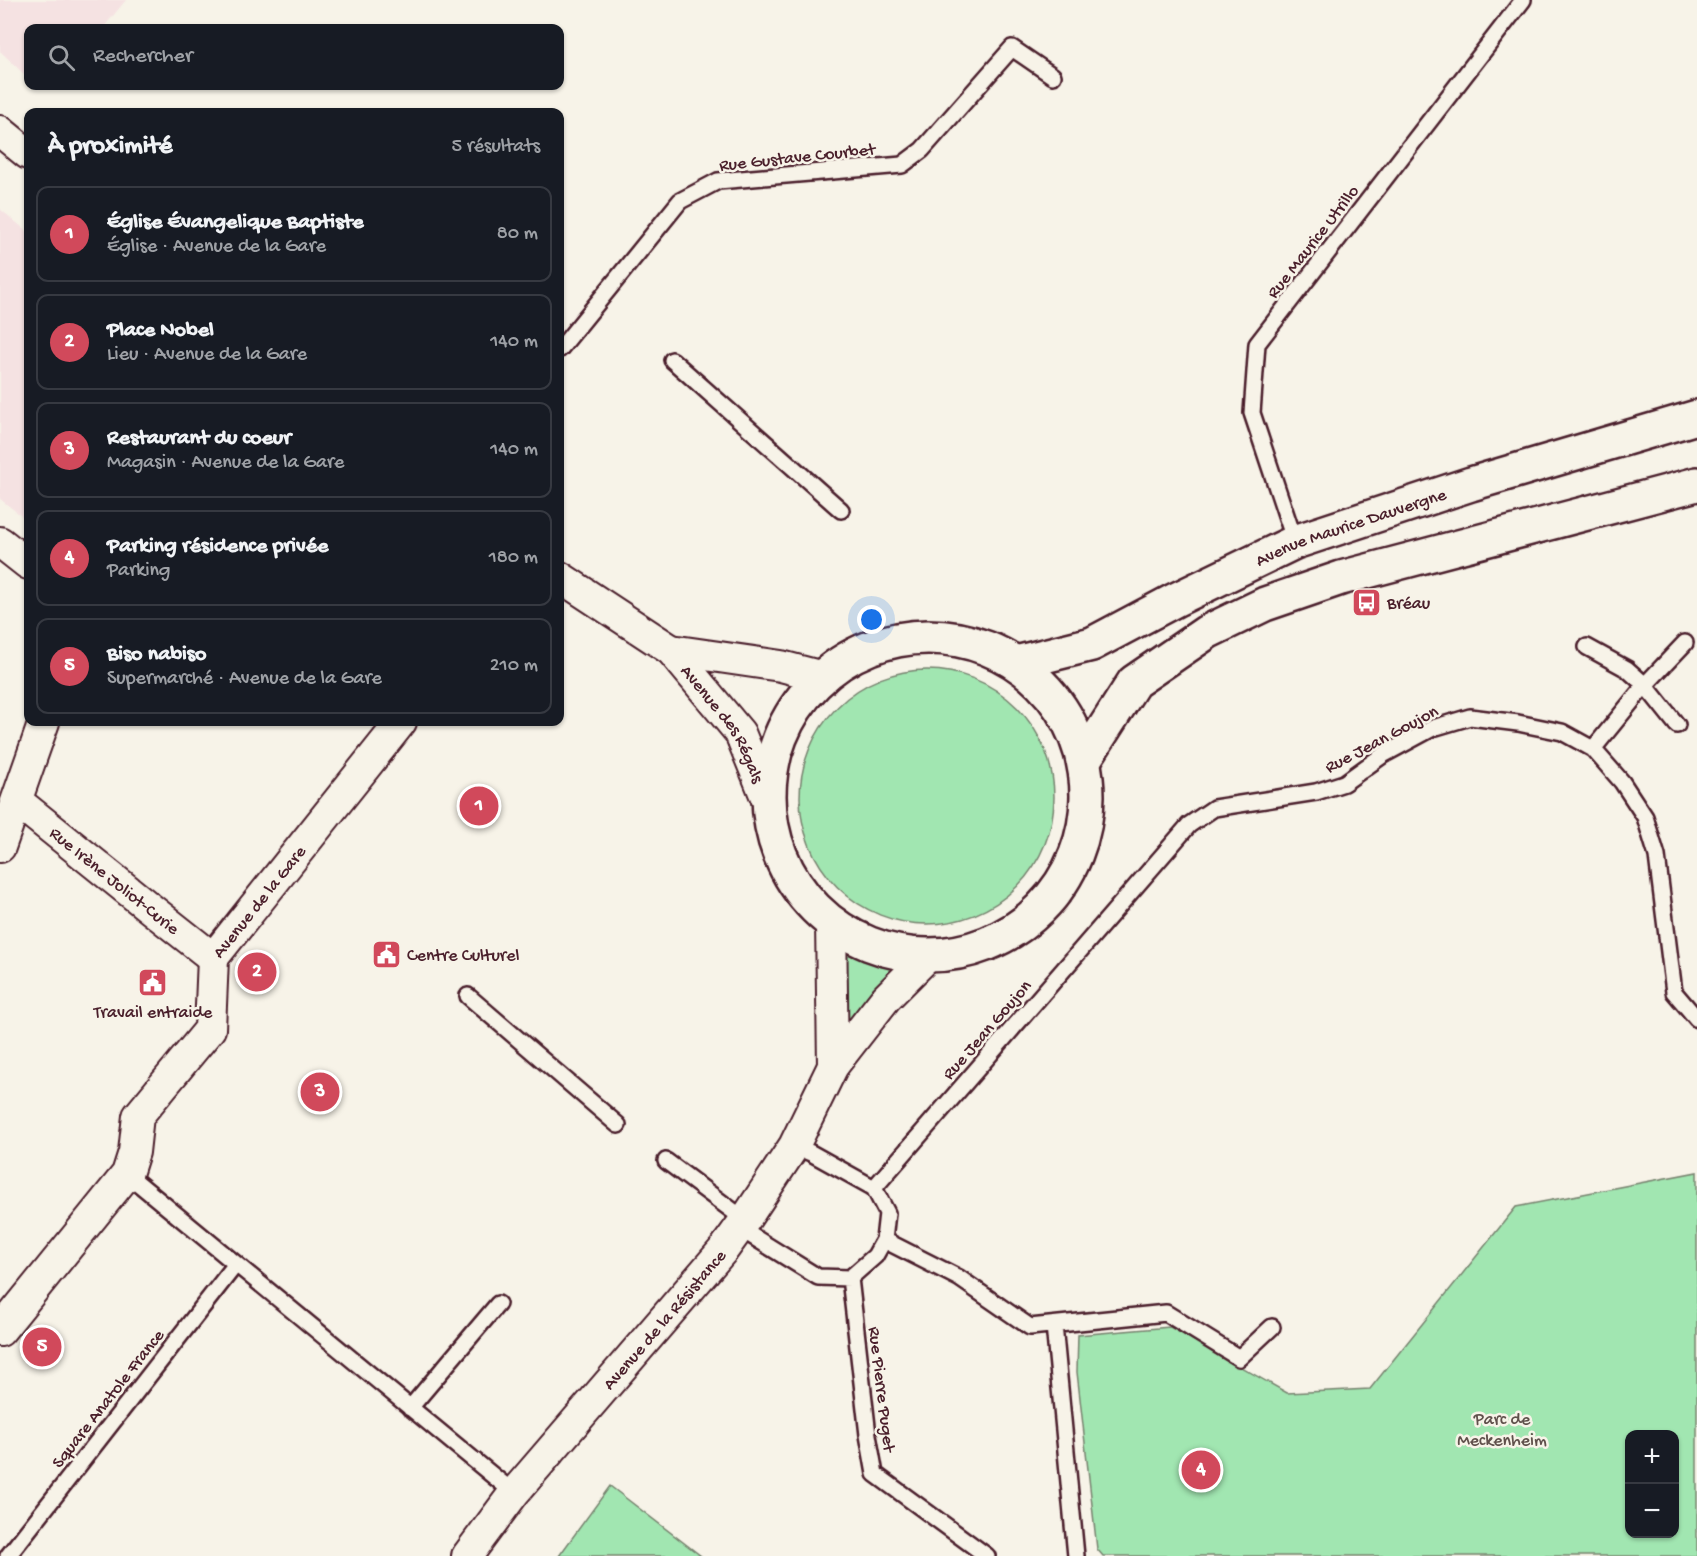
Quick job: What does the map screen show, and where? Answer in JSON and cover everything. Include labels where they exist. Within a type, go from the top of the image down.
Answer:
[{"type":"street","points":[[0,131],[24,151]]},
{"type":"street","name":"Avenue Maurice Dauvergne","points":[[1016,663],[1092,644],[1175,600],[1295,542],[1471,484],[1697,417]]},
{"type":"street","points":[[1084,760],[1134,682],[1207,632],[1265,604],[1341,578],[1697,484]]},
{"type":"street","points":[[0,542],[24,561]]},
{"type":"street","name":"Avenue des Régals","points":[[564,580],[671,650],[740,733],[768,802]]},
{"type":"street","points":[[917,637],[968,642],[1016,663],[1047,689],[1070,723],[1084,760],[1088,811],[1075,860],[1048,902],[1009,934],[962,952],[927,957],[869,944],[831,922],[798,889],[770,833],[768,802],[774,755],[792,712],[822,677],[867,650],[917,637]]},
{"type":"street","name":"Avenue des Régals","points":[[671,650],[781,666],[822,677]]},
{"type":"street","points":[[2,841],[43,726]]},
{"type":"street","name":"Avenue de la Gare","points":[[0,1331],[127,1174],[134,1152],[138,1116],[210,1029],[213,958],[398,726]]},
{"type":"street","name":"Rue Irène Joliot-Curie","points":[[17,801],[213,958]]},
{"type":"street","name":"Avenue de la Résistance","points":[[831,922],[833,1066]]},
{"type":"street","name":"Avenue de la Résistance","points":[[467,1556],[514,1493],[716,1258],[742,1224],[794,1146],[833,1066],[886,998],[927,957]]},
{"type":"lane","name":"Rue Maurice Utrillo","points":[[1295,542],[1252,413],[1257,344],[1523,0]]},
{"type":"lane","name":"Rue Gustave Courbet","points":[[564,345],[680,201],[718,181],[902,165],[922,150],[1012,48],[1053,76]]},
{"type":"lane","points":[[672,360],[841,510]]},
{"type":"lane","points":[[1593,749],[1645,685],[1686,643]]},
{"type":"lane","points":[[1587,647],[1627,669],[1645,685],[1677,725]]},
{"type":"lane","name":"Rue Jean Goujon","points":[[874,1188],[1189,825],[1214,808],[1316,792],[1344,783],[1383,755],[1433,728],[1470,717],[1518,723],[1562,732],[1593,749],[1622,782],[1645,817],[1657,856],[1674,992],[1697,1019]]},
{"type":"lane","points":[[468,996],[618,1125]]},
{"type":"lane","points":[[666,1161],[742,1224],[818,1277],[850,1278],[875,1256],[884,1240],[887,1214],[874,1188],[812,1153],[794,1146]]},
{"type":"lane","points":[[127,1174],[514,1493]]},
{"type":"lane","points":[[884,1240],[959,1278],[1030,1327],[1166,1312],[1239,1358],[1272,1327]]},
{"type":"lane","name":"Square Anatole France","points":[[8,1556],[236,1264]]},
{"type":"lane","name":"Rue Pierre Puget","points":[[850,1278],[868,1435],[875,1474],[987,1556]]},
{"type":"lane","points":[[410,1408],[498,1304]]},
{"type":"lane","points":[[1054,1325],[1076,1556]]},
{"type":"shaded area","points":[[0,0],[126,0],[106,24],[24,24],[24,74],[0,51]]},
{"type":"shaded area","points":[[0,209],[24,229],[24,518],[0,499]]},
{"type":"green space","points":[[927,670],[952,673],[975,680],[987,685],[1017,707],[1039,737],[1044,749],[1051,772],[1054,797],[1051,822],[1044,845],[1039,857],[1017,887],[987,909],[975,914],[952,921],[927,924],[902,921],[879,914],[867,909],[837,887],[815,857],[810,845],[803,822],[800,797],[803,772],[810,749],[815,737],[837,707],[867,685],[879,680],[902,673]]},
{"type":"green space","points":[[839,947],[901,968],[840,1043]]},
{"type":"green space","name":"Parc de Meckenheim","points":[[1697,1172],[1697,1556],[1103,1556],[1097,1549],[1077,1372],[1078,1335],[1170,1327],[1287,1393],[1370,1389],[1516,1207]]},
{"type":"green space","points":[[610,1486],[701,1556],[559,1556]]},
{"type":"place","name":"Bréau","points":[[1366,602]]},
{"type":"place","name":"Église Évangelique Baptiste","points":[[479,806]]},
{"type":"place","name":"Centre Culturel","points":[[386,954]]},
{"type":"place","name":"Place Nobel","points":[[257,972]]},
{"type":"place","name":"Travail entraide","points":[[153,982]]},
{"type":"place","name":"Restaurant du coeur","points":[[320,1092]]},
{"type":"place","name":"Biso nabiso","points":[[42,1347]]},
{"type":"place","name":"Parking résidence privée","points":[[1201,1470]]}]
